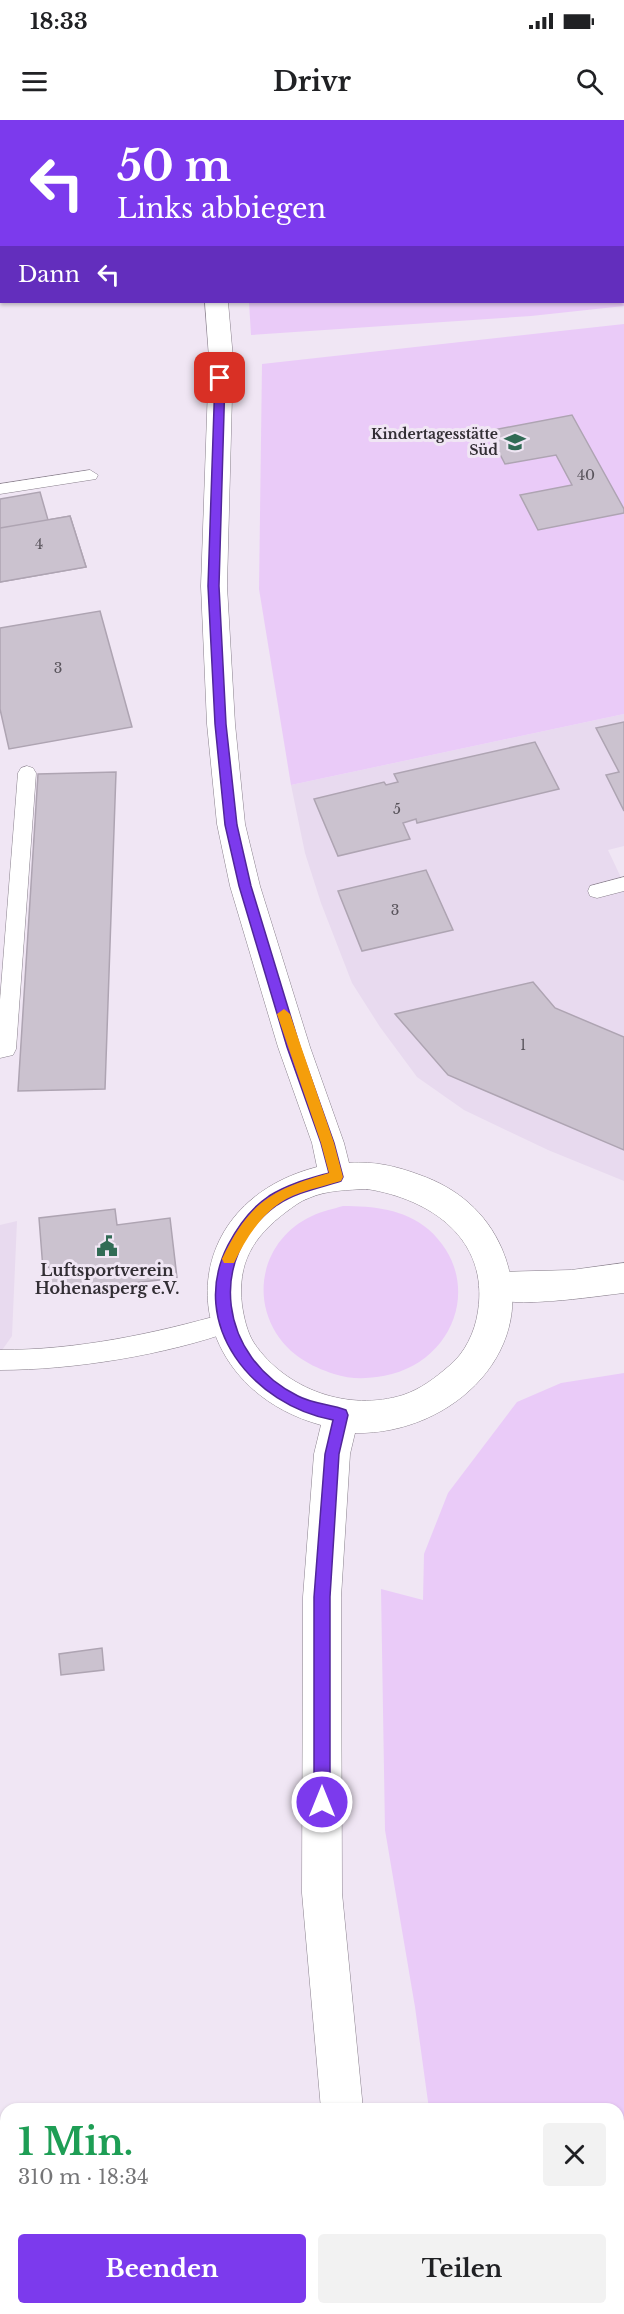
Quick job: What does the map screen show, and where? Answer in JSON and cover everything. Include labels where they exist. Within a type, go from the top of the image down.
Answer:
[{"type":"main road","points":[[216,303],[221,358],[214,586],[221,724],[231,825],[245,886],[294,1047],[328,1143],[336,1177]]},
{"type":"main road","points":[[367,1175],[393,1179],[418,1187],[461,1215],[477,1234],[489,1255],[496,1278],[496,1287],[497,1302],[493,1326],[484,1349],[470,1370],[450,1388],[428,1402],[402,1412],[374,1416],[341,1415],[318,1410],[292,1400],[269,1386],[250,1367],[235,1346],[227,1323],[223,1300],[224,1277],[230,1255],[240,1235],[273,1201],[294,1189],[336,1177],[367,1175]]},
{"type":"main road","points":[[496,1287],[571,1285],[624,1278]]},
{"type":"main road","points":[[341,1415],[332,1454],[322,1597],[322,1893],[341,2103]]},
{"type":"lane","points":[[0,489],[90,475]]},
{"type":"lane","points":[[0,1050],[6,1049],[27,773]]},
{"type":"lane","points":[[597,891],[624,884]]},
{"type":"lane","points":[[0,1360],[21,1360],[118,1349],[173,1338],[227,1323]]},
{"type":"shaded area","points":[[249,303],[624,303],[624,306],[531,316],[251,335]]},
{"type":"shaded area","points":[[624,324],[624,714],[291,785],[259,589],[262,364]]},
{"type":"shaded area","points":[[624,714],[624,846],[608,850],[624,884],[624,1181],[548,1150],[464,1110],[417,1077],[380,1027],[352,983],[321,903],[305,853],[291,785]]},
{"type":"shaded area","points":[[343,1206],[388,1210],[419,1222],[445,1248],[455,1269],[458,1291],[455,1313],[447,1333],[433,1350],[415,1365],[392,1374],[355,1378],[334,1374],[317,1367],[301,1359],[288,1348],[276,1333],[268,1317],[264,1300],[267,1267],[283,1237],[296,1225],[316,1214]]},
{"type":"shaded area","points":[[17,1221],[12,1336],[0,1353],[0,1225]]},
{"type":"shaded area","points":[[624,1373],[624,2103],[428,2103],[415,2007],[385,1830],[381,1589],[423,1600],[424,1554],[448,1493],[517,1402],[561,1383]]},
{"type":"building","points":[[572,415],[624,509],[624,513],[538,530],[520,495],[572,485],[556,455],[505,464],[488,431]]},
{"type":"building","points":[[40,492],[48,520],[70,516],[86,567],[0,582],[0,499]]},
{"type":"building","points":[[70,516],[86,567],[0,582],[0,528]]},
{"type":"building","points":[[100,611],[132,727],[9,749],[0,709],[0,628]]},
{"type":"building","points":[[624,722],[624,811],[606,775],[619,772],[596,728]]},
{"type":"building","points":[[535,742],[559,789],[417,823],[416,819],[403,823],[410,839],[338,856],[314,799],[384,782],[386,785],[398,782],[394,774]]},
{"type":"building","points":[[116,772],[105,1089],[18,1091],[38,774]]},
{"type":"building","points":[[426,870],[453,930],[362,951],[338,891]]},
{"type":"building","points":[[533,982],[555,1008],[624,1037],[624,1150],[448,1075],[395,1014]]},
{"type":"building","name":"Luftsportverein Hohenasperg e.V.","points":[[115,1209],[117,1225],[170,1218],[177,1278],[52,1292],[50,1267],[43,1269],[39,1218]]},
{"type":"building","points":[[102,1648],[104,1670],[61,1675],[59,1654]]},
{"type":"slow traffic","points":[[229,1259],[240,1235],[273,1201],[294,1189],[336,1177],[328,1143],[284,1014]]},
{"type":"place","name":"Kindertagesstätte Süd","points":[[515,442]]},
{"type":"place","name":"Luftsportverein Hohenasperg e.V.","points":[[107,1246]]},
{"type":"route","points":[[220,378],[214,586],[221,724],[231,825],[245,886],[294,1047],[328,1143],[336,1177],[294,1189],[273,1201],[255,1217],[240,1235],[230,1255],[224,1277],[223,1300],[227,1323],[235,1346],[250,1367],[269,1386],[292,1400],[318,1410],[341,1415],[332,1454],[322,1597],[322,1802]]}]
